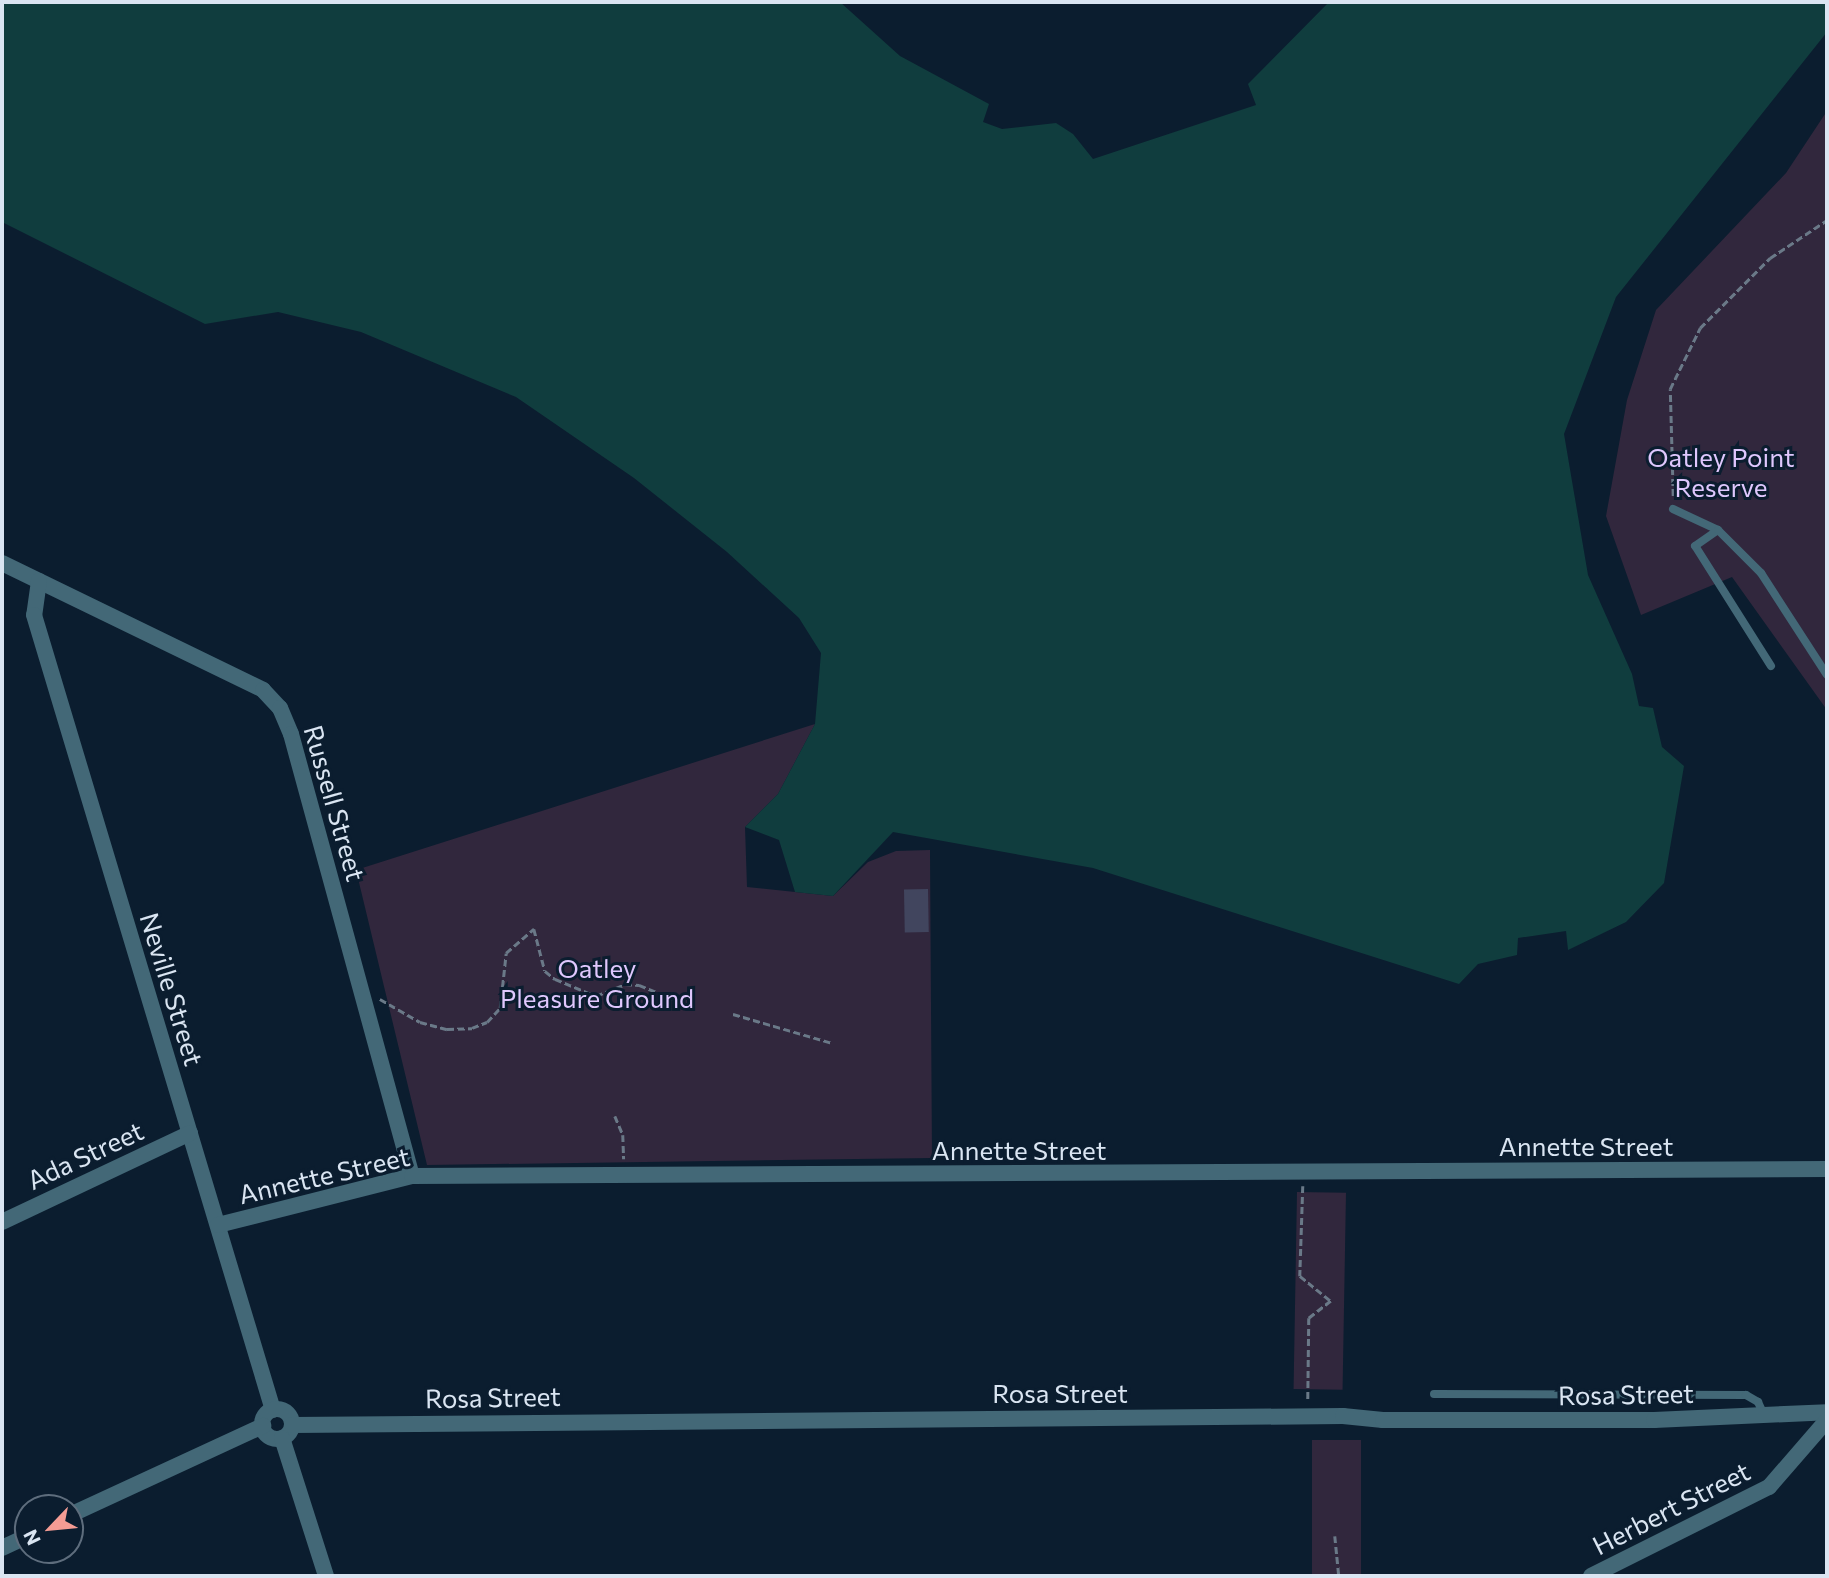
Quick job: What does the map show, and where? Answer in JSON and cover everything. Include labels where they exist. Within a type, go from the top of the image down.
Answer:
[{"type":"street","name":"Russell Street","points":[[2,563],[263,690],[280,708],[291,734],[412,1176]]},
{"type":"street","name":"Neville Street","points":[[39,581],[34,615],[272,1410]]},
{"type":"street","name":"Ada Street","points":[[2,1222],[190,1133]]},
{"type":"street","name":"Annette Street","points":[[218,1225],[412,1176],[1827,1169]]},
{"type":"street","points":[[84,1509],[263,1426],[272,1410],[286,1412],[287,1432],[326,1576]]},
{"type":"street","name":"Rosa Street","points":[[287,1432],[1309,1416],[1383,1420],[1654,1420],[1827,1412]]},
{"type":"street","name":"Herbert Street","points":[[1591,1576],[1769,1488],[1827,1420]]},
{"type":"street","points":[[263,1426],[270,1437],[287,1432]]},
{"type":"lane","points":[[1673,509],[1718,530],[1761,573],[1827,675]]},
{"type":"lane","points":[[1718,530],[1695,546],[1771,666]]},
{"type":"lane","points":[[1434,1394],[1746,1395],[1758,1402],[1764,1415]]},
{"type":"path","points":[[1673,509],[1670,389],[1700,328],[1770,258],[1827,220]]},
{"type":"path","points":[[362,992],[420,1022],[447,1029],[472,1028],[500,1008],[506,953],[534,929],[545,971],[555,979],[596,996],[625,984],[639,985],[681,1002]]},
{"type":"path","points":[[733,1014],[832,1043]]},
{"type":"path","points":[[615,1116],[623,1135],[625,1176]]},
{"type":"path","points":[[1303,1172],[1300,1276],[1331,1301],[1309,1318],[1309,1416]]},
{"type":"path","points":[[1335,1535],[1339,1576]]},
{"type":"green space","name":"Oatley Point Reserve","points":[[1827,111],[1827,710],[1732,577],[1641,615],[1606,516],[1627,400],[1656,310],[1786,173]]},
{"type":"green space","name":"Oatley Pleasure Ground","points":[[815,724],[778,794],[745,827],[747,887],[833,896],[868,862],[896,851],[930,850],[932,1158],[427,1165],[356,870]]},
{"type":"green space","points":[[1297,1192],[1346,1193],[1343,1390],[1294,1389]]},
{"type":"green space","points":[[1312,1440],[1361,1440],[1361,1576],[1312,1576]]},
{"type":"shaded area","points":[[2,2],[840,2],[900,56],[989,104],[983,122],[1002,129],[1056,123],[1073,134],[1093,159],[1256,105],[1248,84],[1329,2],[1827,2],[1827,32],[1616,297],[1564,434],[1588,575],[1632,674],[1639,706],[1653,708],[1662,747],[1684,766],[1664,883],[1626,922],[1568,950],[1566,931],[1518,938],[1517,955],[1478,964],[1459,984],[1093,868],[893,832],[833,896],[795,892],[779,840],[745,827],[778,794],[815,724],[821,653],[799,618],[727,552],[634,478],[516,397],[361,332],[278,312],[205,324],[2,222]]},
{"type":"building","points":[[904,889],[928,889],[929,932],[905,932]]}]
